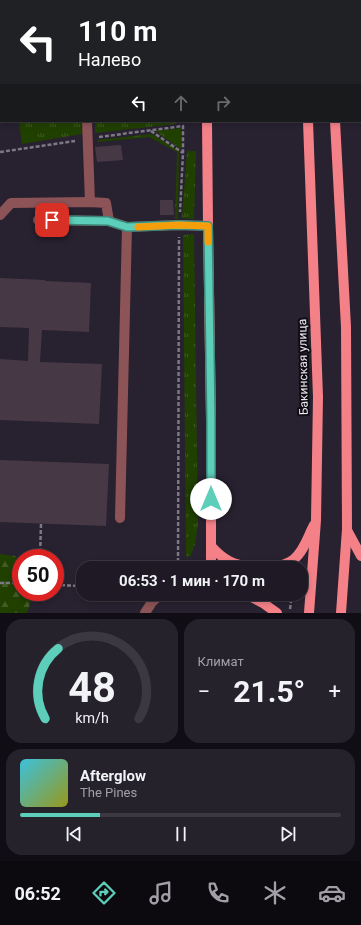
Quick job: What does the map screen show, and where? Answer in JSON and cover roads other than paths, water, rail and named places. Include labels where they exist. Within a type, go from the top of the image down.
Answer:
[{"type":"main road","points":[[207,122],[211,420],[211,561]]},
{"type":"main road","name":"Бакинская улица","points":[[308,122],[318,397],[316,520],[309,613]]},
{"type":"main road","points":[[335,122],[346,327],[346,529],[341,613]]},
{"type":"main road","points":[[290,561],[294,559],[300,551],[316,520]]},
{"type":"main road","points":[[346,529],[361,556]]},
{"type":"main road","points":[[211,546],[218,555],[228,561]]},
{"type":"main road","points":[[261,601],[277,613]]},
{"type":"lane","points":[[87,122],[90,202]]},
{"type":"lane","points":[[0,216],[11,203],[90,202],[106,203],[108,221]]},
{"type":"lane","points":[[38,220],[108,221],[127,227],[179,225],[208,226]]},
{"type":"lane","points":[[120,518],[127,227]]},
{"type":"lane","points":[[145,613],[153,601]]}]
